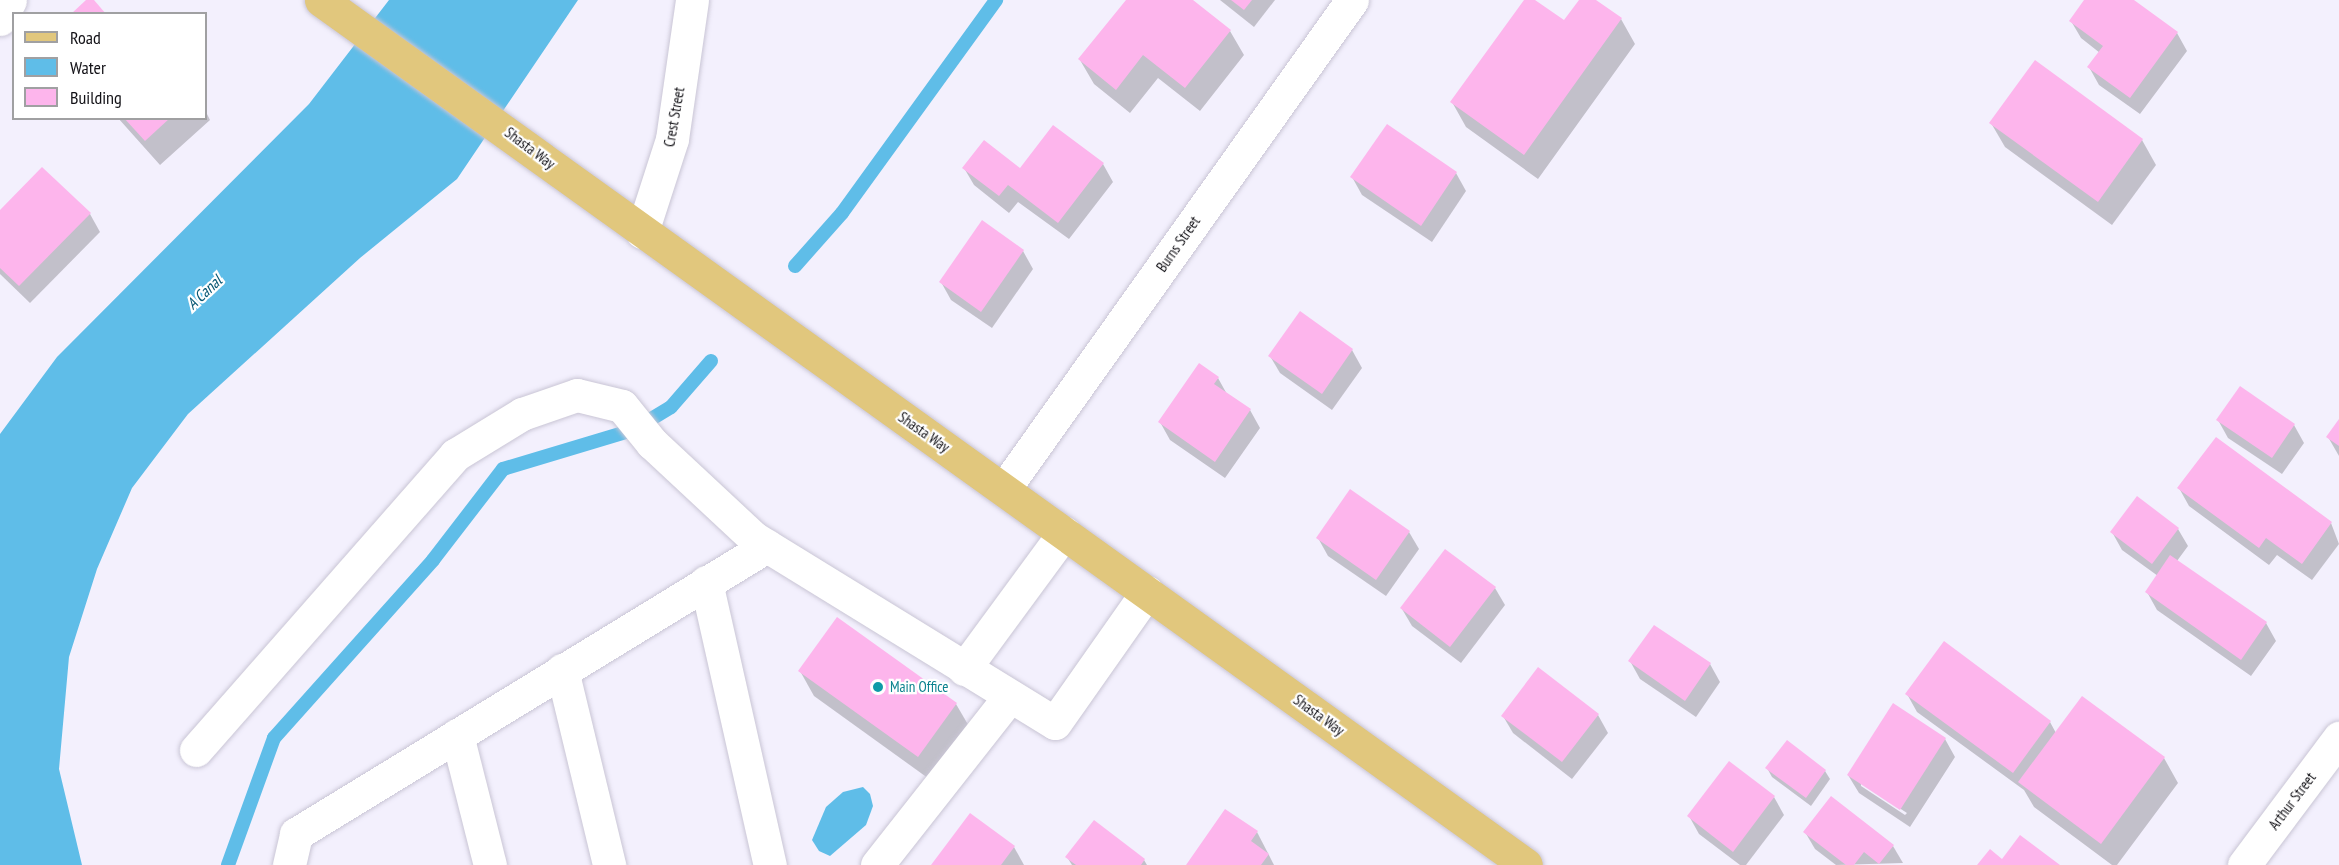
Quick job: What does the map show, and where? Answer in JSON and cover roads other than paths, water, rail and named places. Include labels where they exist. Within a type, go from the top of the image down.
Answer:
[{"type":"main road","name":"Shasta Way","points":[[327,4],[506,130],[642,232],[1004,489],[1526,865]]},
{"type":"street","points":[[0,19],[10,0]]},
{"type":"street","name":"Crest Street","points":[[642,232],[672,139],[692,0]]},
{"type":"street","name":"Burns Street","points":[[1004,489],[1352,0]]},
{"type":"street","points":[[196,750],[455,455],[522,414],[577,395],[622,406],[652,443],[767,546],[1055,723],[1147,592]]},
{"type":"street","points":[[964,669],[1064,533]]},
{"type":"street","points":[[289,865],[296,834],[767,546]]},
{"type":"street","points":[[706,582],[770,865]]},
{"type":"street","points":[[562,670],[609,865]]},
{"type":"street","points":[[877,865],[1010,696]]},
{"type":"street","points":[[457,735],[490,865]]},
{"type":"street","name":"Arthur Street","points":[[2244,865],[2339,738]]},
{"type":"water","name":"A Canal","points":[[389,0],[578,0],[457,179],[360,258],[188,414],[132,488],[97,569],[69,657],[59,769],[82,865],[0,865],[0,434],[57,357],[309,104]]},
{"type":"water","points":[[863,787],[870,794],[873,806],[866,825],[830,856],[819,851],[812,840],[826,807],[843,792]]},
{"type":"waterway","points":[[795,266],[842,213],[996,0]]},
{"type":"waterway","points":[[228,865],[274,738],[433,560],[503,469],[633,430],[671,407],[711,361]]},
{"type":"place","name":"Main Office","points":[[878,687]]}]
